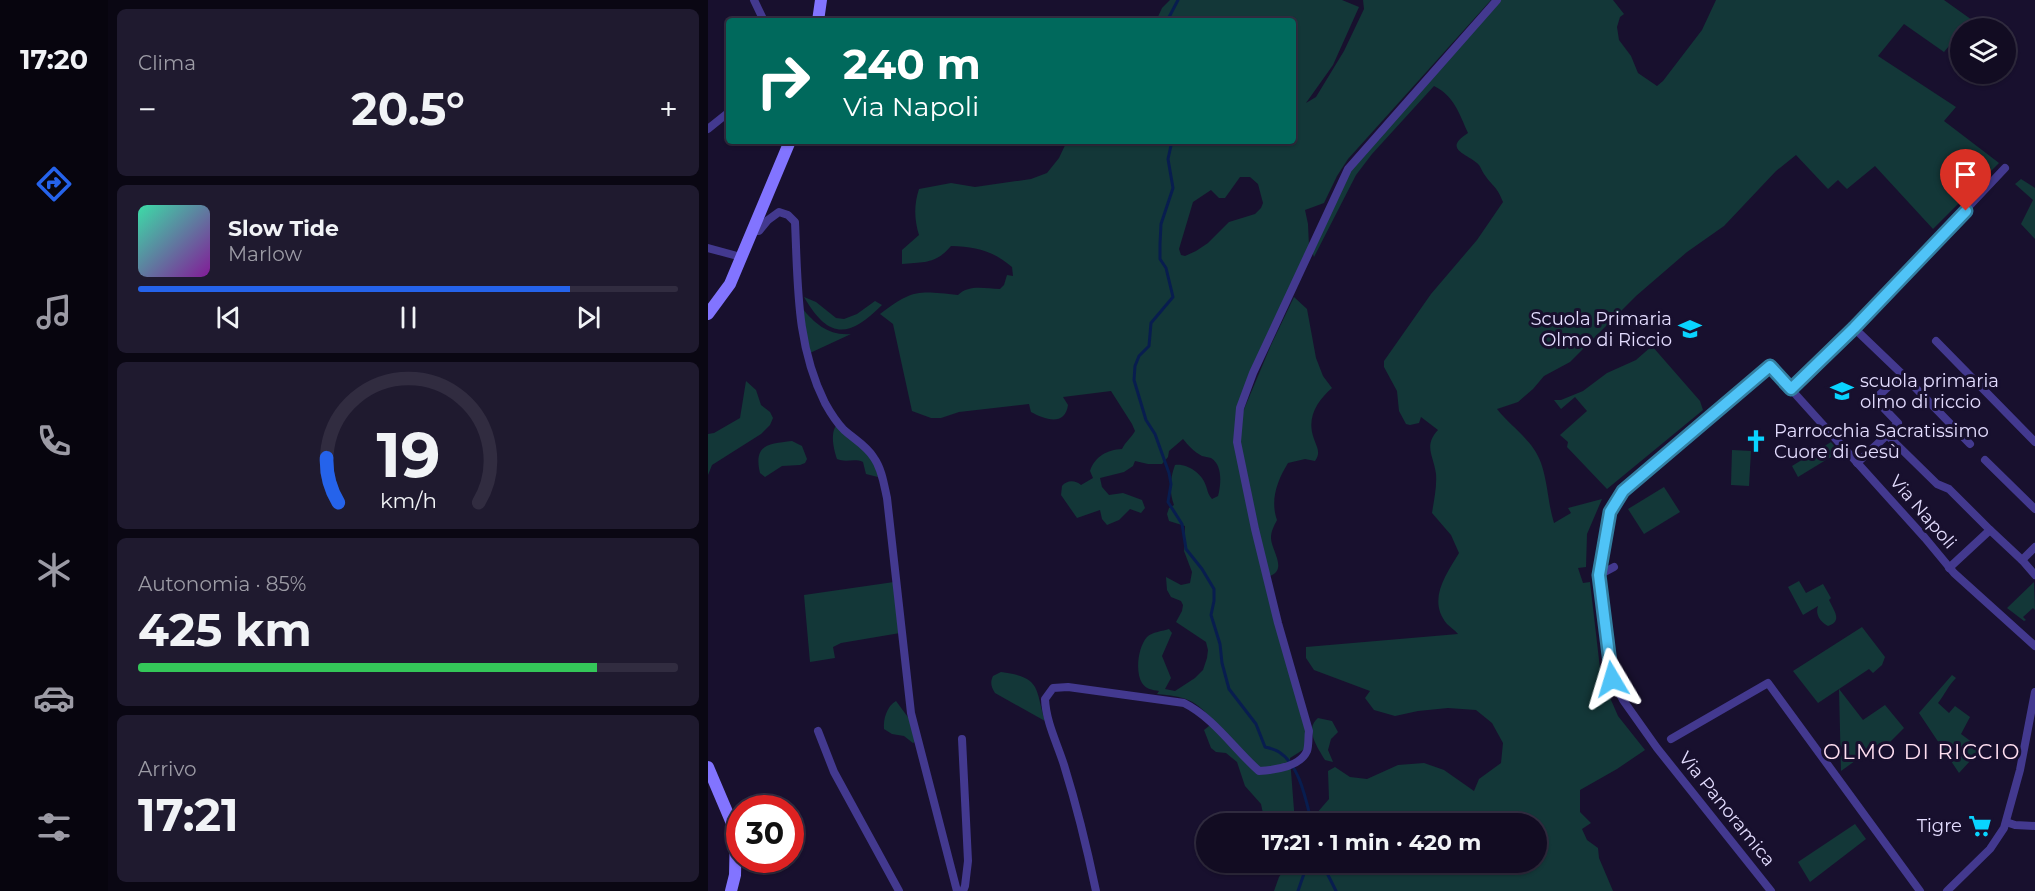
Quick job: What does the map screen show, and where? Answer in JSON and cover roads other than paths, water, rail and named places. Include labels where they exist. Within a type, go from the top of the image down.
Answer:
[{"type":"street","points":[[754,0],[763,18]]},
{"type":"street","points":[[818,18],[821,0]]},
{"type":"street","points":[[1096,891],[1086,840],[1046,711],[1045,699],[1053,688],[1068,687],[1184,703],[1200,711],[1259,771],[1271,771],[1300,762],[1308,749],[1309,731],[1278,623],[1255,530],[1237,442],[1240,408],[1253,373],[1348,168],[1497,0]]},
{"type":"street","points":[[708,129],[726,114]]},
{"type":"street","points":[[708,314],[729,284],[789,144]]},
{"type":"street","points":[[1791,389],[1854,328],[2005,168]]},
{"type":"street","points":[[752,231],[759,231],[779,212],[788,215],[795,222],[797,298],[800,324],[808,356],[825,404],[843,430],[858,441],[874,458],[881,476],[887,498],[911,713],[957,891]]},
{"type":"street","points":[[708,248],[741,257]]},
{"type":"street","points":[[1854,328],[1971,444]]},
{"type":"street","points":[[1936,341],[2035,442]]},
{"type":"street","name":"Via Napoli","points":[[1770,366],[1925,538],[1949,568],[2035,646]]},
{"type":"street","name":"Via Panoramica","points":[[1770,366],[1623,491],[1610,512],[1599,575],[1612,679],[1623,700],[1656,748],[1771,891]]},
{"type":"street","points":[[1857,463],[1898,423],[1875,399],[1902,374]]},
{"type":"street","points":[[1887,435],[1937,484],[1949,489],[2035,575]]},
{"type":"street","points":[[1985,460],[2035,509]]},
{"type":"street","points":[[1949,568],[1990,530]]},
{"type":"street","points":[[2022,560],[2035,547]]},
{"type":"street","points":[[1599,575],[1614,567]]},
{"type":"street","name":"Via Panoramica","points":[[1671,739],[1768,683],[1920,891]]},
{"type":"street","points":[[1947,891],[1990,849],[2004,828],[2020,770],[2035,692]]},
{"type":"street","points":[[818,731],[834,772],[899,891]]},
{"type":"street","points":[[962,739],[968,861],[963,891]]},
{"type":"street","points":[[708,767],[736,833],[735,875],[731,891]]},
{"type":"street","points":[[2006,822],[2035,826]]},
{"type":"waterway","points":[[1169,18],[1178,0]]},
{"type":"waterway","points":[[1171,144],[1168,159],[1173,188],[1161,224],[1160,259],[1166,268],[1173,297],[1151,323],[1149,346],[1139,356],[1135,366],[1134,380],[1146,420],[1155,434],[1169,473],[1171,484],[1168,502],[1182,524],[1186,549],[1214,589],[1211,615],[1220,644],[1229,689],[1256,724],[1265,747],[1279,752],[1292,766],[1301,784],[1309,813]]},
{"type":"waterway","points":[[1298,891],[1304,873]]},
{"type":"waterway","points":[[1327,873],[1336,891]]},
{"type":"place","name":"Scuola Primaria Olmo di Riccio","points":[[1690,329]]},
{"type":"place","name":"scuola primaria olmo di riccio","points":[[1842,391]]},
{"type":"place","name":"Parrocchia Sacratissimo Cuore di Gesù","points":[[1756,441]]},
{"type":"place","name":"Tigre","points":[[1980,826]]},
{"type":"district","name":"OLMO DI RICCIO","points":[[1922,752]]}]
